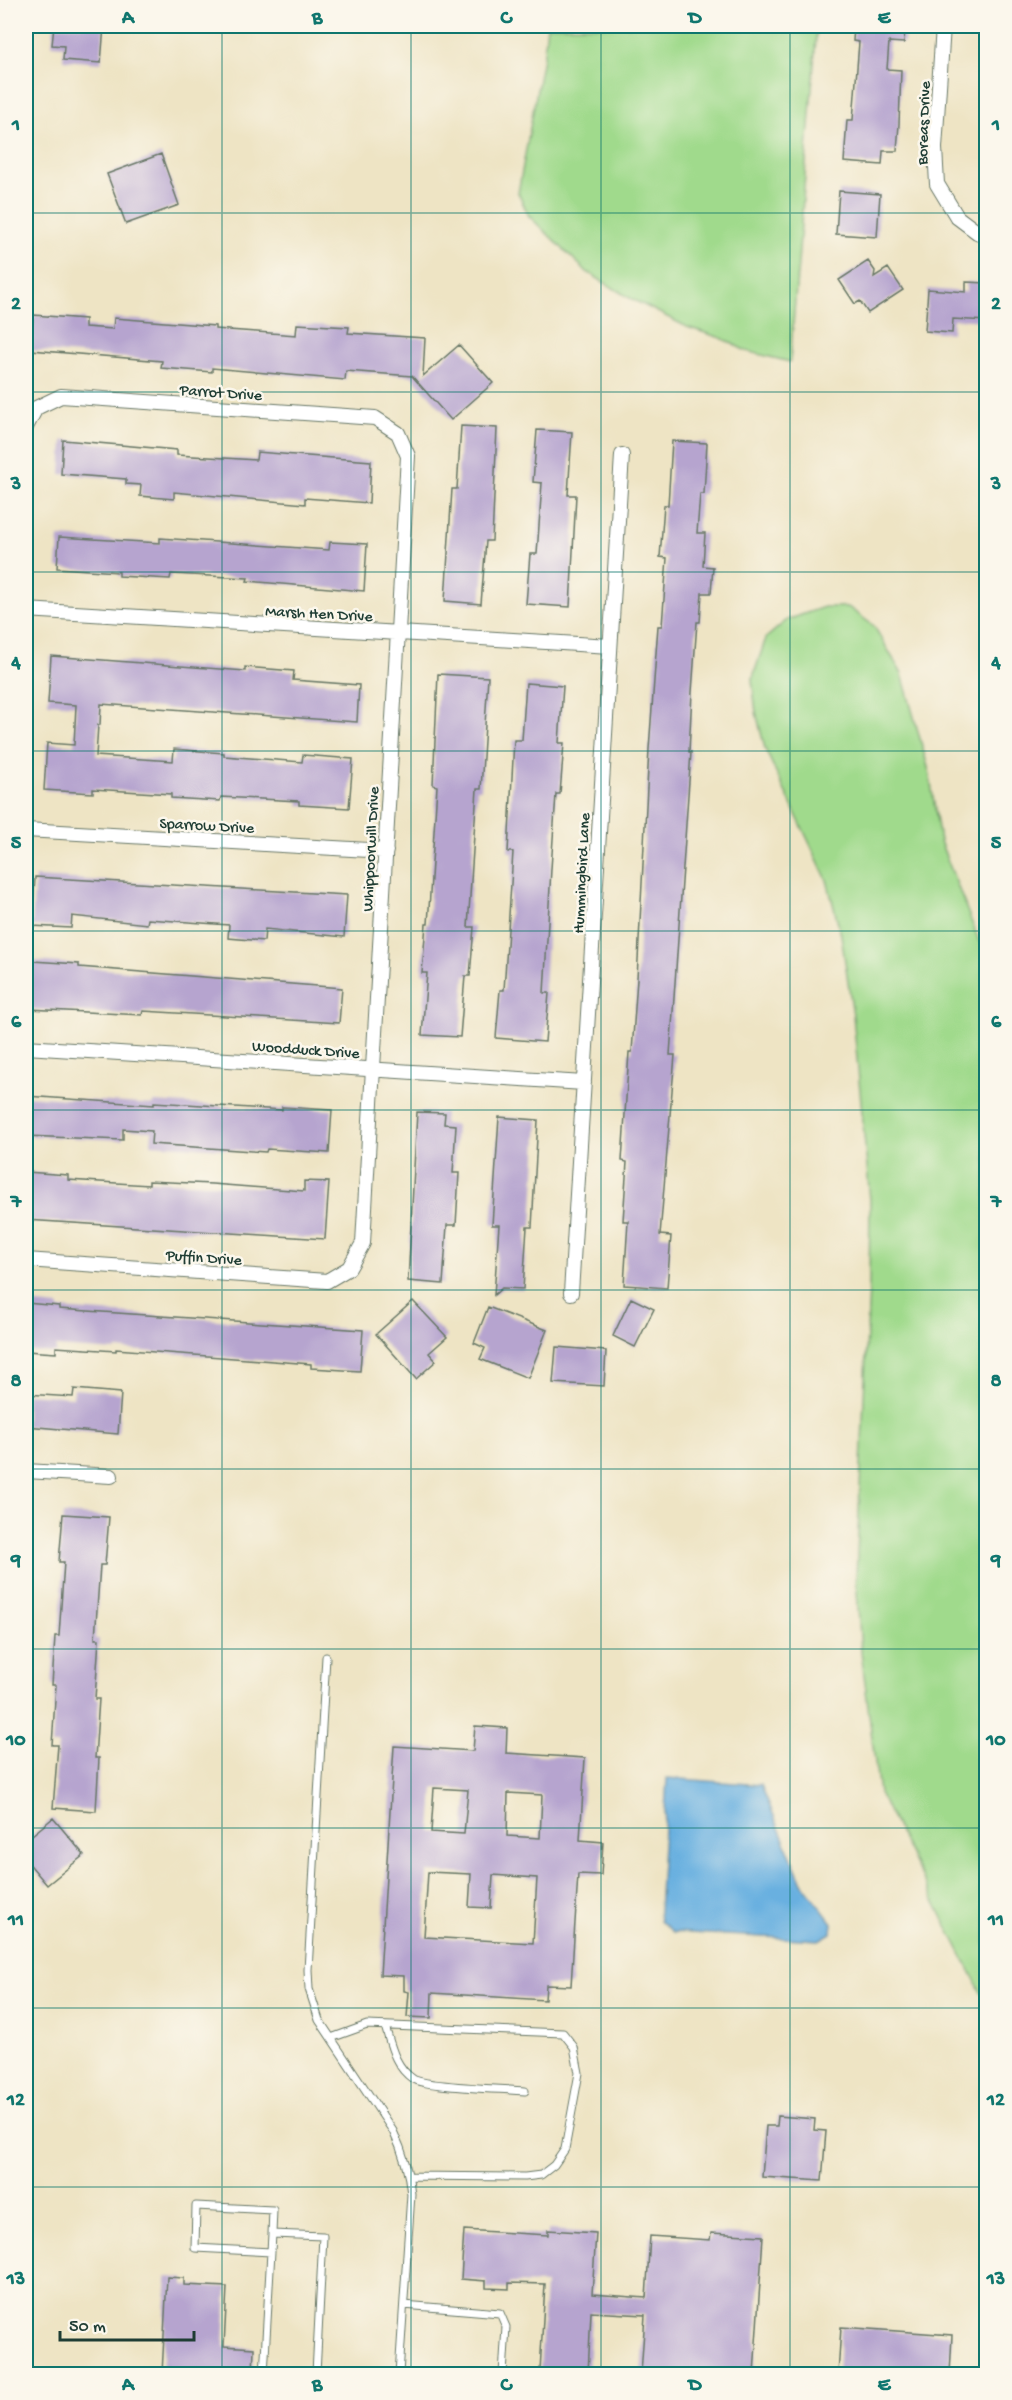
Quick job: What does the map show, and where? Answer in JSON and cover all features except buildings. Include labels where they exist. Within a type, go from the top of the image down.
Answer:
[{"type":"street","name":"Boreas Drive","points":[[943,26],[935,148],[937,184],[957,217],[977,232],[987,236]]},
{"type":"street","name":"Parrot Drive","points":[[26,427],[36,408],[61,396],[375,418],[398,434],[408,456]]},
{"type":"street","name":"Hummingbird Lane","points":[[571,1293],[622,455]]},
{"type":"street","name":"Whippoorwill Drive","points":[[363,1243],[408,456]]},
{"type":"street","name":"Marsh Hen Drive","points":[[26,610],[610,646]]},
{"type":"street","name":"Sparrow Drive","points":[[26,830],[386,851]]},
{"type":"street","name":"Woodduck Drive","points":[[26,1047],[584,1083]]},
{"type":"street","name":"Puffin Drive","points":[[26,1260],[327,1281],[349,1268],[363,1243]]},
{"type":"street","points":[[26,1471],[111,1476]]},
{"type":"lane","points":[[326,1657],[308,1970],[312,2005],[319,2020],[393,2131],[401,2148],[409,2176],[411,2194],[399,2374]]},
{"type":"lane","points":[[331,2038],[367,2025],[563,2033],[574,2047],[579,2073],[565,2150],[554,2165],[541,2175],[525,2177],[409,2176]]},
{"type":"lane","points":[[385,2026],[399,2066],[414,2080],[525,2091]]},
{"type":"lane","points":[[264,2374],[271,2252],[272,2234],[273,2210],[196,2206],[195,2248],[271,2252]]},
{"type":"lane","points":[[272,2234],[323,2236],[316,2374]]},
{"type":"lane","points":[[404,2305],[500,2313],[506,2327],[503,2374]]},
{"type":"green space","points":[[547,26],[817,26],[790,362],[746,351],[721,338],[687,327],[628,297],[587,272],[529,216],[518,193]]},
{"type":"green space","points":[[824,607],[848,607],[874,626],[902,674],[929,771],[940,841],[979,941],[986,950],[986,2002],[879,1793],[861,1651],[856,1577],[869,1287],[870,1200],[853,1015],[841,935],[827,880],[765,749],[756,712],[752,680],[766,638],[787,620]]},
{"type":"water","points":[[667,1778],[761,1785],[802,1883],[832,1923],[831,1933],[819,1940],[673,1932],[660,1921]]}]
